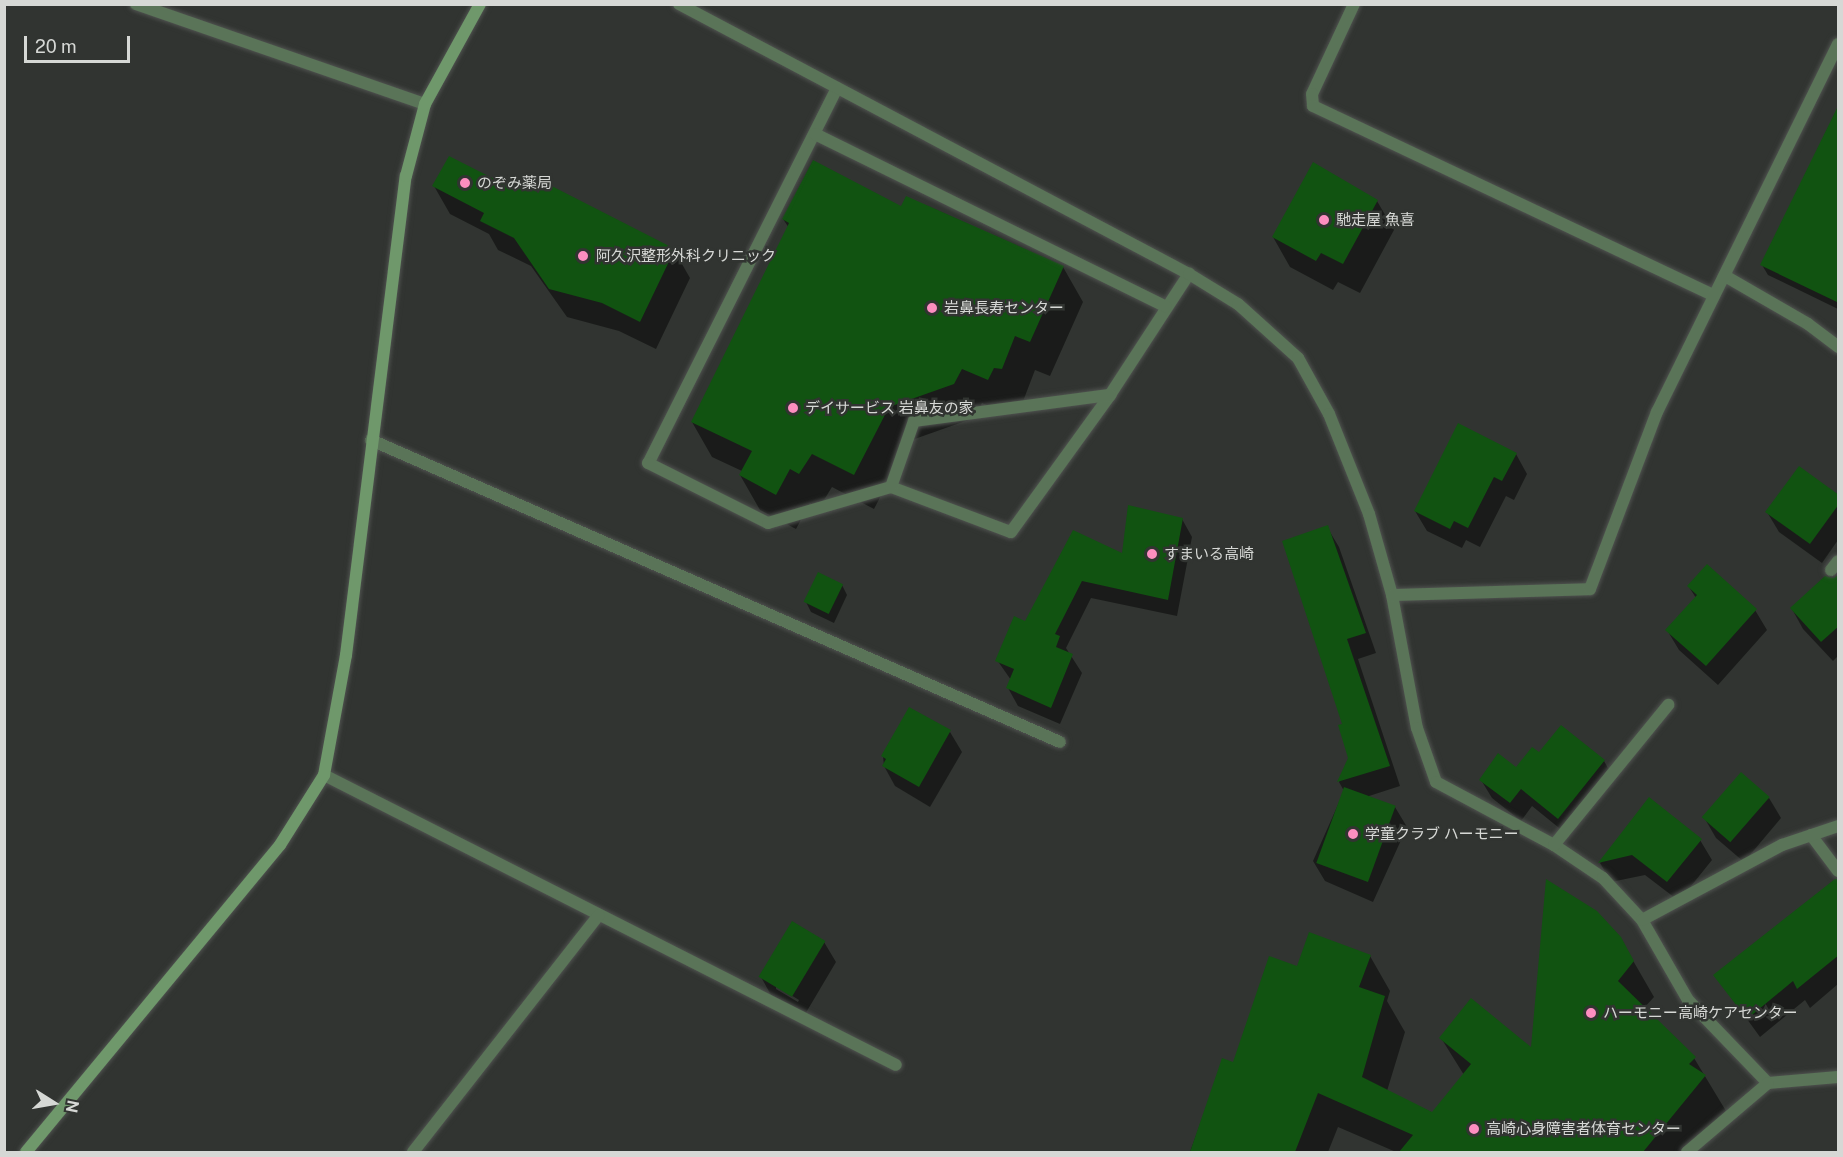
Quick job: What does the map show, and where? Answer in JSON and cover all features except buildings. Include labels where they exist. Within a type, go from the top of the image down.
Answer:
[{"type":"street","points":[[136,4],[426,104]]},
{"type":"street","points":[[26,1152],[280,845],[324,775],[346,655],[371,440],[406,176],[426,104],[480,4]]},
{"type":"street","points":[[679,4],[1189,274],[1238,304],[1298,358],[1329,414],[1369,514],[1392,595],[1417,728],[1436,782],[1554,845],[1603,878],[1642,920],[1688,1000],[1768,1083]]},
{"type":"street","points":[[1354,4],[1312,94],[1313,106],[1712,295]]},
{"type":"street","points":[[1392,595],[1590,589],[1657,412],[1712,295],[1725,276],[1839,44]]},
{"type":"street","points":[[837,88],[648,463],[768,523],[891,487],[1011,532],[1110,395],[1189,274]]},
{"type":"street","points":[[814,134],[1166,307]]},
{"type":"street","points":[[1725,276],[1808,324],[1839,347]]},
{"type":"street","points":[[891,487],[914,421],[1110,395]]},
{"type":"street","points":[[371,440],[1060,742]]},
{"type":"street","points":[[1554,845],[1668,705]]},
{"type":"street","points":[[324,775],[896,1065]]},
{"type":"street","points":[[1642,920],[1782,844],[1839,826]]},
{"type":"street","points":[[1811,835],[1839,871]]},
{"type":"street","points":[[413,1152],[599,915]]},
{"type":"street","points":[[1687,1152],[1768,1083],[1839,1077]]},
{"type":"place","name":"のぞみ薬局","points":[[465,183]]},
{"type":"place","name":"馳走屋 魚喜","points":[[1324,220]]},
{"type":"place","name":"阿久沢整形外科クリニック","points":[[583,256]]},
{"type":"place","name":"岩鼻長寿センター","points":[[932,308]]},
{"type":"place","name":"デイサービス 岩鼻友の家","points":[[793,408]]},
{"type":"place","name":"すまいる高崎","points":[[1152,554]]},
{"type":"place","name":"学童クラブ ハーモニー","points":[[1353,834]]},
{"type":"place","name":"ハーモニー高崎ケアセンター","points":[[1591,1013]]},
{"type":"place","name":"高崎心身障害者体育センター","points":[[1474,1129]]}]
